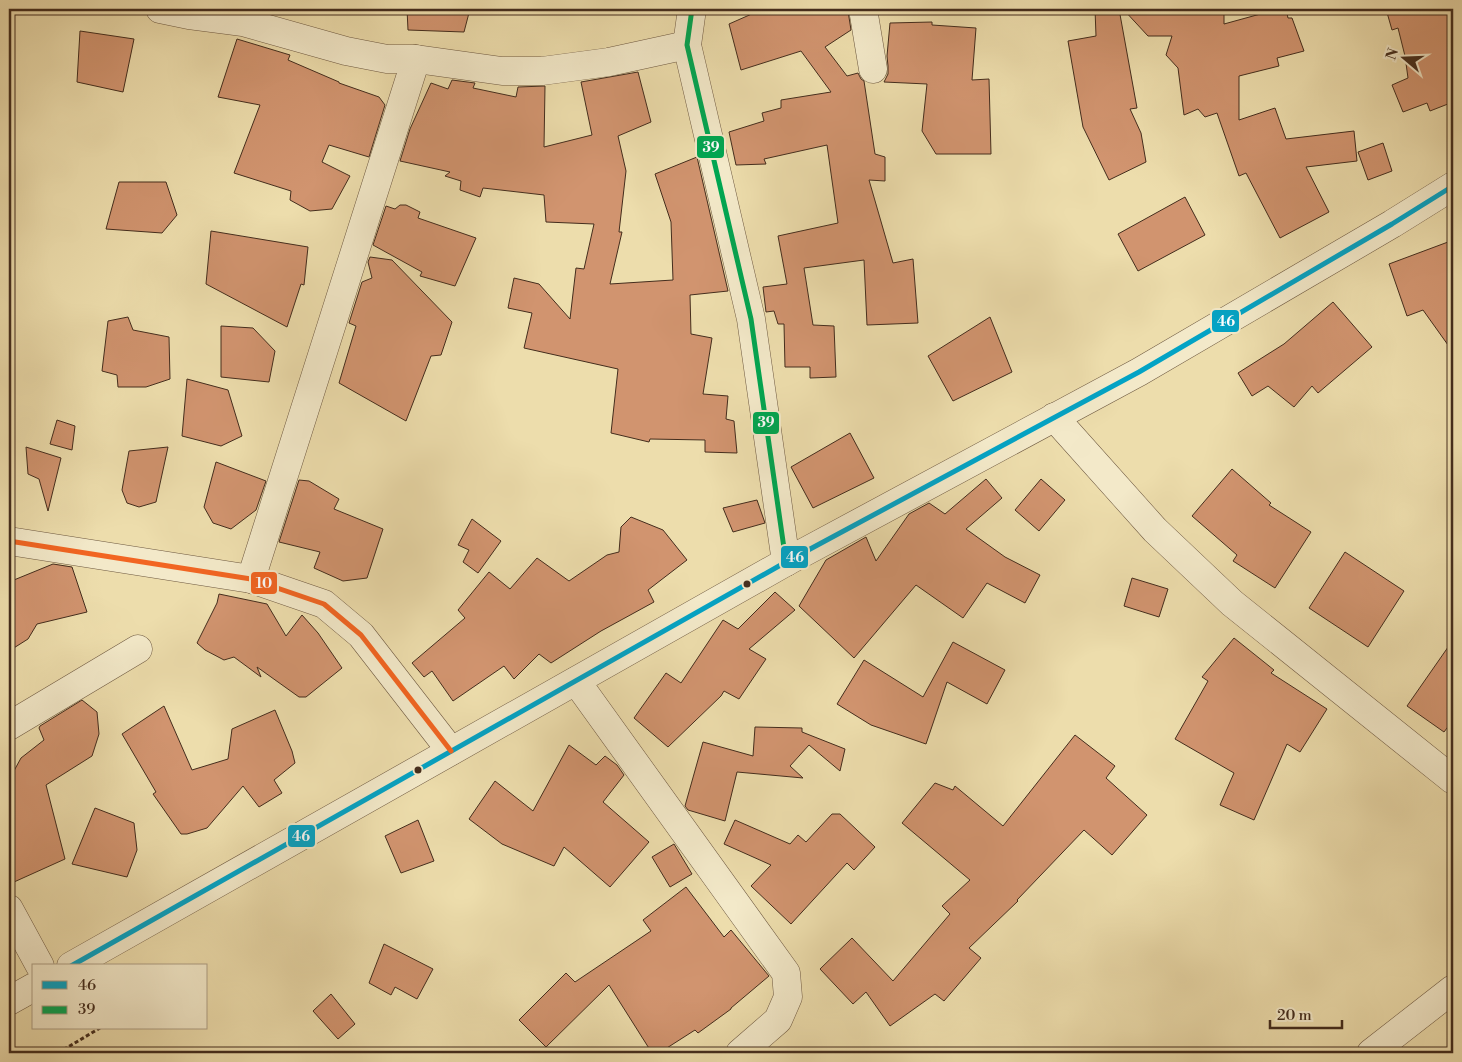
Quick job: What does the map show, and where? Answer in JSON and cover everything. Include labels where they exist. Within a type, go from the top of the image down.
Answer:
[{"type":"street","points":[[160,9],[242,22],[346,51],[387,59],[416,59],[502,71],[542,71],[608,62],[687,45]]},
{"type":"street","points":[[692,9],[687,45],[751,319],[786,562]]},
{"type":"street","points":[[863,9],[873,69]]},
{"type":"street","points":[[251,579],[416,59]]},
{"type":"street","points":[[75,964],[786,562],[1139,372],[1392,224],[1453,186]]},
{"type":"street","points":[[1054,417],[1155,530],[1232,603],[1453,780]]},
{"type":"street","points":[[9,541],[251,579],[324,604],[361,635],[451,751]]},
{"type":"street","points":[[9,726],[138,649]]},
{"type":"street","points":[[576,681],[786,973],[788,997],[778,1020],[740,1053]]},
{"type":"street","points":[[9,909],[39,964]]},
{"type":"street","points":[[9,1001],[32,988]]},
{"type":"street","points":[[1371,1053],[1453,989]]},
{"type":"path","points":[[58,1053],[97,1030]]},
{"type":"building","points":[[407,9],[470,9],[464,32],[408,30]]},
{"type":"building","points":[[763,9],[846,9],[848,11],[851,30],[825,47],[847,76],[858,73],[864,81],[875,154],[885,157],[885,181],[869,180],[893,263],[913,259],[918,323],[867,325],[864,260],[804,268],[813,325],[834,326],[836,377],[810,378],[810,367],[785,367],[784,324],[778,324],[774,311],[766,312],[763,287],[787,284],[778,236],[838,223],[827,145],[764,159],[766,164],[736,165],[729,132],[764,121],[762,113],[781,108],[781,100],[831,92],[801,51],[741,70],[729,24]]},
{"type":"building","points":[[1095,9],[1119,9],[1137,108],[1130,109],[1141,133],[1146,162],[1109,180],[1083,127],[1068,41],[1096,36]]},
{"type":"building","points":[[1123,9],[1224,9],[1224,24],[1264,13],[1263,9],[1286,9],[1288,18],[1292,18],[1304,51],[1277,58],[1279,66],[1239,76],[1239,120],[1275,108],[1286,139],[1354,131],[1357,161],[1306,167],[1329,212],[1280,238],[1246,173],[1239,176],[1217,113],[1205,117],[1198,109],[1184,115],[1178,68],[1166,55],[1172,36],[1148,36]]},
{"type":"building","points":[[1386,9],[1453,9],[1453,102],[1430,111],[1427,103],[1403,112],[1392,85],[1408,78],[1405,56],[1398,28],[1392,30]]},
{"type":"building","points":[[932,22],[932,25],[976,28],[972,80],[989,79],[991,154],[936,154],[922,131],[927,84],[884,82],[888,74],[887,56],[890,23]]},
{"type":"building","points":[[80,31],[134,39],[123,92],[77,82]]},
{"type":"building","points":[[237,39],[290,55],[288,60],[339,83],[379,97],[385,105],[369,157],[329,145],[322,162],[350,176],[332,209],[310,211],[290,200],[291,191],[234,173],[260,105],[218,97]]},
{"type":"building","points":[[638,72],[651,122],[618,136],[626,171],[619,232],[622,232],[610,284],[673,280],[671,222],[655,174],[697,157],[728,291],[690,295],[691,334],[712,338],[703,394],[728,396],[726,419],[734,421],[737,453],[705,452],[705,440],[650,439],[649,442],[611,433],[618,369],[524,348],[532,313],[508,308],[514,278],[539,284],[570,319],[576,268],[584,269],[594,224],[546,222],[544,195],[483,188],[480,197],[460,190],[461,181],[445,176],[450,172],[400,161],[410,129],[431,83],[448,89],[452,80],[475,83],[473,88],[516,97],[518,87],[545,86],[544,147],[592,135],[581,82]]},
{"type":"building","points":[[1383,143],[1392,171],[1368,180],[1358,152]]},
{"type":"building","points":[[119,182],[166,182],[177,215],[162,233],[106,229]]},
{"type":"building","points":[[1185,197],[1205,235],[1138,271],[1118,234]]},
{"type":"building","points":[[400,205],[406,205],[420,212],[418,218],[476,238],[455,286],[420,276],[422,272],[373,245],[386,206],[395,209]]},
{"type":"building","points":[[211,231],[308,247],[304,285],[301,284],[287,327],[206,284]]},
{"type":"building","points":[[1448,242],[1453,256],[1453,352],[1423,310],[1407,316],[1389,264]]},
{"type":"building","points":[[370,257],[392,260],[452,322],[441,355],[431,356],[406,421],[339,383],[356,326],[349,323],[362,282],[372,278],[368,262]]},
{"type":"building","points":[[1333,302],[1372,347],[1318,393],[1312,386],[1294,407],[1268,386],[1252,396],[1238,373],[1284,344]]},
{"type":"building","points":[[128,317],[133,330],[169,337],[170,379],[146,387],[118,387],[117,375],[102,371],[108,321]]},
{"type":"building","points":[[990,317],[1012,372],[953,401],[928,356]]},
{"type":"building","points":[[221,326],[253,328],[275,351],[269,382],[221,377]]},
{"type":"building","points":[[187,379],[228,390],[242,436],[221,446],[182,436]]},
{"type":"building","points":[[57,420],[75,426],[72,450],[50,444]]},
{"type":"building","points":[[850,433],[874,478],[813,508],[791,467]]},
{"type":"building","points":[[26,447],[61,458],[48,511],[39,479],[28,474]]},
{"type":"building","points":[[168,447],[156,502],[139,507],[127,503],[122,490],[129,451]]},
{"type":"building","points":[[216,462],[266,481],[256,510],[231,529],[213,523],[204,507]]},
{"type":"building","points":[[1232,469],[1271,503],[1269,505],[1311,532],[1275,588],[1233,561],[1237,555],[1192,516]]},
{"type":"building","points":[[986,479],[1002,498],[966,529],[1005,557],[1040,575],[1025,603],[987,583],[963,618],[916,585],[854,658],[799,606],[826,560],[866,537],[876,561],[909,514],[929,503],[945,514]]},
{"type":"building","points":[[1041,479],[1065,500],[1039,531],[1015,510]]},
{"type":"building","points":[[299,480],[309,481],[339,499],[334,509],[383,529],[367,578],[343,581],[314,568],[320,552],[279,542]]},
{"type":"building","points":[[757,500],[765,523],[733,532],[723,508]]},
{"type":"building","points":[[631,517],[663,530],[687,560],[648,590],[654,602],[601,631],[551,663],[539,654],[514,679],[504,666],[453,701],[432,671],[424,677],[412,663],[465,618],[458,610],[489,572],[510,589],[537,558],[569,581],[607,555],[619,552],[621,527]]},
{"type":"building","points":[[472,519],[501,541],[478,573],[463,562],[469,550],[458,545]]},
{"type":"building","points":[[1345,552],[1404,591],[1368,647],[1309,608]]},
{"type":"building","points":[[53,564],[72,567],[87,612],[37,624],[28,639],[9,651],[9,582]]},
{"type":"building","points":[[1132,578],[1168,589],[1159,617],[1124,606]]},
{"type":"building","points":[[775,592],[795,610],[749,649],[766,659],[739,699],[724,691],[668,747],[634,718],[666,673],[681,683],[723,620],[738,629]]},
{"type":"building","points":[[219,594],[267,604],[286,636],[302,615],[318,633],[342,668],[306,697],[299,697],[257,667],[261,677],[234,657],[224,660],[205,650],[197,643],[217,603]]},
{"type":"building","points":[[1234,638],[1274,670],[1271,673],[1327,709],[1300,752],[1287,744],[1254,820],[1220,805],[1234,773],[1175,739],[1208,681],[1202,677]]},
{"type":"building","points":[[1453,640],[1453,720],[1444,732],[1407,706]]},
{"type":"building","points":[[953,642],[1005,670],[987,704],[947,682],[926,744],[871,725],[837,704],[864,660],[923,697]]},
{"type":"building","points":[[82,700],[97,712],[99,734],[92,756],[46,785],[65,859],[14,882],[9,863],[9,780],[21,758],[44,740],[39,728],[40,726]]},
{"type":"building","points":[[164,706],[192,770],[228,759],[232,729],[275,710],[295,763],[274,780],[282,793],[259,807],[243,786],[207,828],[181,834],[153,794],[156,792],[122,734]]},
{"type":"building","points":[[755,727],[802,728],[802,732],[845,749],[840,771],[809,745],[790,766],[803,778],[737,772],[725,821],[688,810],[685,806],[703,742],[753,756]]},
{"type":"building","points":[[1075,735],[1115,766],[1106,778],[1147,815],[1112,855],[1084,830],[1018,901],[969,948],[981,958],[944,1001],[935,994],[890,1026],[866,992],[853,1004],[820,969],[852,938],[893,981],[950,914],[942,906],[970,880],[902,823],[935,783],[953,790],[955,786],[1003,826]]},
{"type":"building","points":[[569,745],[596,765],[605,756],[617,765],[624,775],[603,802],[649,842],[610,887],[564,847],[554,866],[502,844],[469,819],[495,781],[533,811]]},
{"type":"building","points":[[95,808],[134,823],[137,850],[127,877],[72,864]]},
{"type":"building","points":[[832,814],[840,814],[875,847],[854,870],[847,863],[791,924],[751,886],[771,865],[724,844],[735,820],[790,844],[798,835],[806,842]]},
{"type":"building","points":[[418,820],[434,861],[401,873],[385,836]]},
{"type":"building","points":[[674,844],[692,874],[670,887],[652,857]]},
{"type":"building","points":[[686,887],[724,937],[731,930],[769,976],[731,1009],[698,1033],[695,1030],[659,1053],[652,1053],[609,985],[546,1047],[519,1020],[566,973],[575,982],[651,931],[643,920]]},
{"type":"building","points":[[384,944],[433,969],[417,999],[395,987],[391,995],[369,983]]},
{"type":"building","points":[[331,994],[355,1024],[338,1039],[313,1011]]},
{"type":"transit line","name":"39","points":[[692,9],[687,45],[751,319],[786,562]]},
{"type":"transit line","name":"46","points":[[75,964],[786,562],[1139,372],[1392,224],[1453,186]]},
{"type":"transit line","name":"10","points":[[9,541],[251,579],[324,604],[361,635],[451,751]]}]
